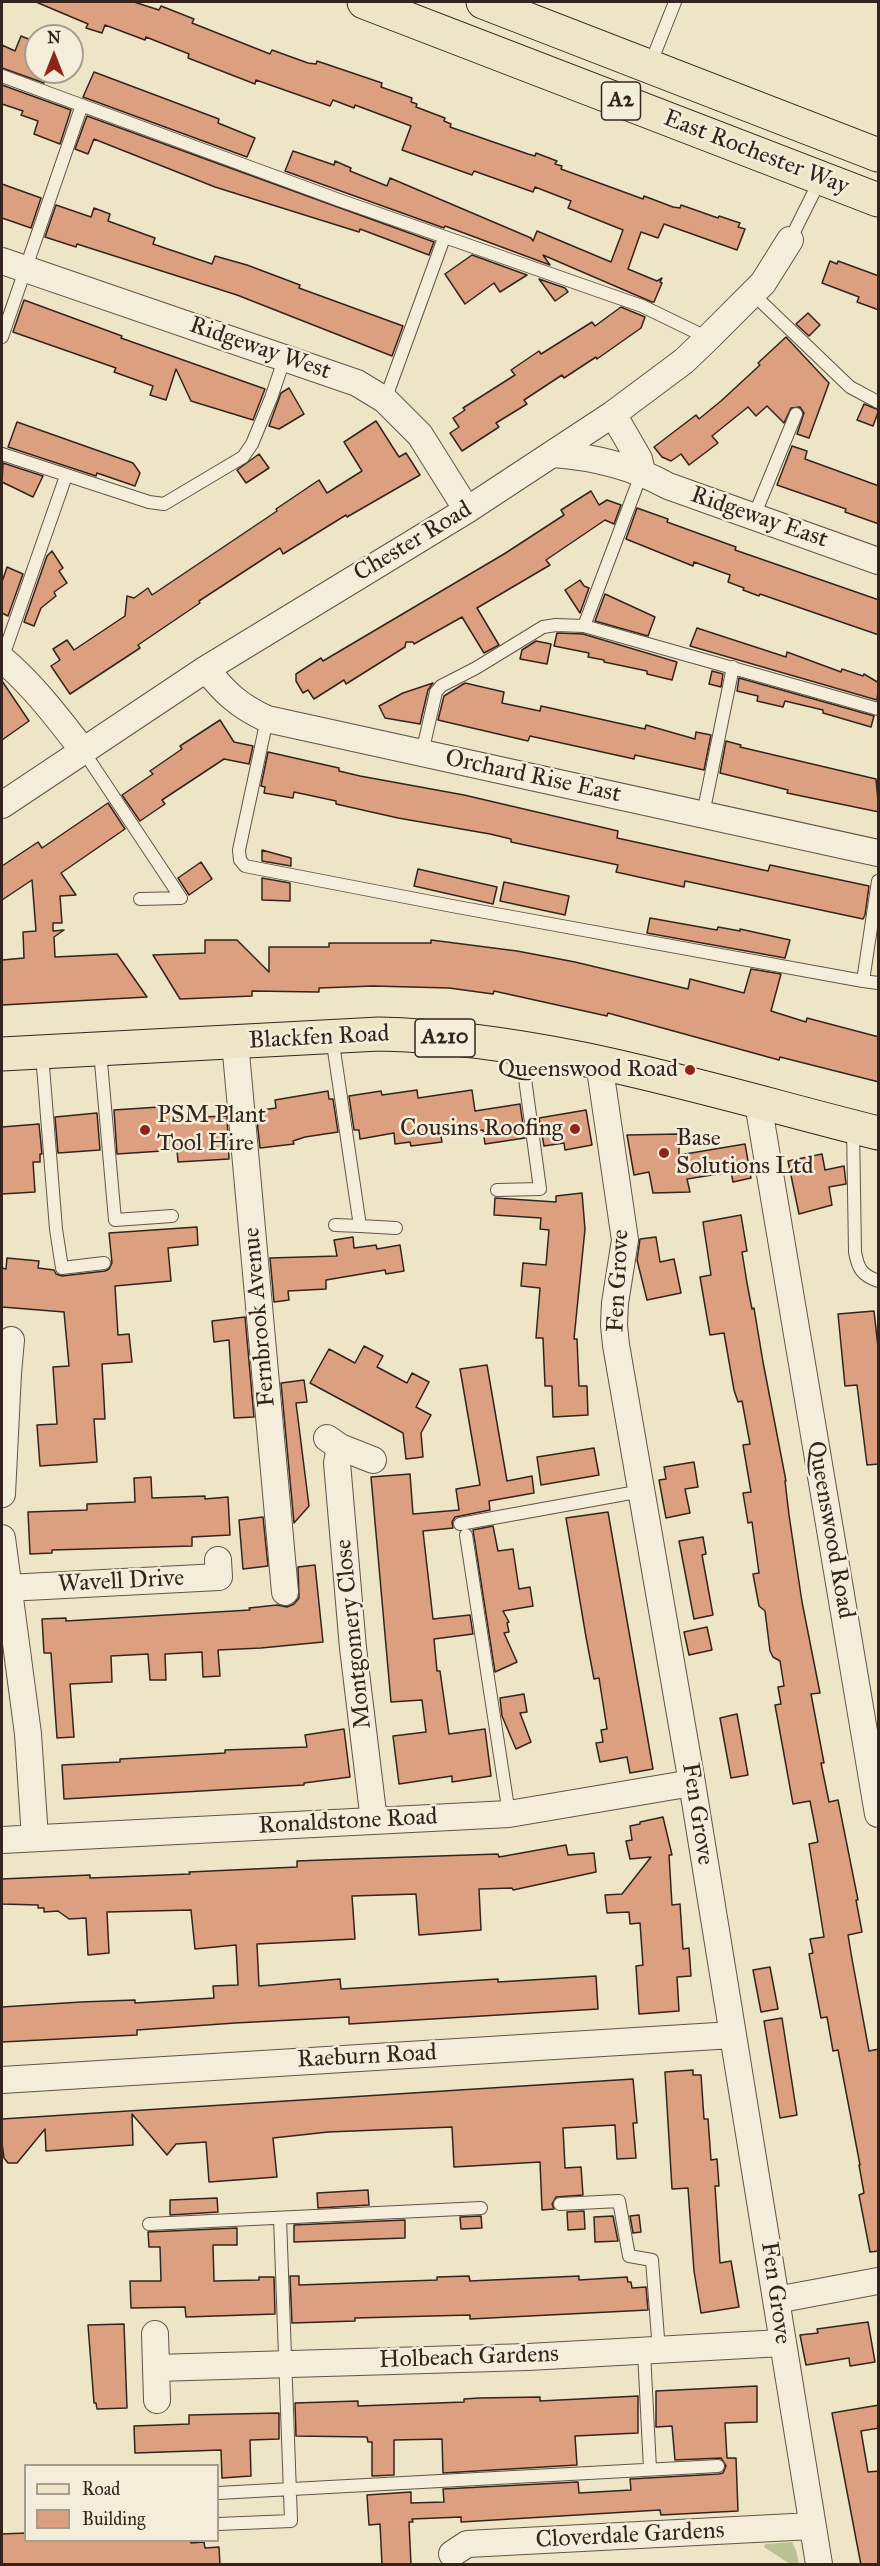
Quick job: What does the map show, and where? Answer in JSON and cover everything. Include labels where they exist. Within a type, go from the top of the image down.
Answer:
[{"type":"main road","name":"East Rochester Way","points":[[364,2],[879,200]]},
{"type":"main road","name":"East Rochester Way","points":[[483,2],[879,155]]},
{"type":"main road","name":"Blackfen Road","points":[[2,1054],[332,1036],[413,1035],[521,1047],[599,1062],[866,1130]]},
{"type":"street","name":"Chester Road","points":[[2,805],[82,749],[206,669],[467,510],[613,414],[684,360],[753,294],[790,240]]},
{"type":"street","name":"Ridgeway West","points":[[13,265],[357,383],[385,400],[420,435],[467,510]]},
{"type":"street","points":[[613,414],[639,459],[642,472]]},
{"type":"street","name":"Ridgeway East","points":[[553,454],[591,457],[642,472],[668,486],[879,561]]},
{"type":"street","points":[[2,659],[21,675],[49,705],[82,749]]},
{"type":"street","name":"Orchard Rise East","points":[[206,669],[223,690],[244,708],[267,719],[879,853]]},
{"type":"street","name":"Fernbrook Avenue","points":[[234,1042],[285,1592]]},
{"type":"street","name":"Fen Grove","points":[[599,1062],[625,1240],[615,1303],[615,1334],[692,1783],[819,2565]]},
{"type":"street","name":"Queenswood Road","points":[[758,1102],[879,1814]]},
{"type":"street","points":[[2,1494],[4,1373],[11,1340]]},
{"type":"street","name":"Montgomery Close","points":[[373,1460],[333,1442],[337,1463],[353,1648],[375,1821]]},
{"type":"street","points":[[2,1538],[28,1734],[35,1838]]},
{"type":"street","name":"Wavell Drive","points":[[7,1588],[219,1577],[218,1560]]},
{"type":"street","name":"Ronaldstone Road","points":[[2,1840],[510,1814],[692,1783]]},
{"type":"street","name":"Raeburn Road","points":[[2,2080],[733,2035]]},
{"type":"street","points":[[776,2300],[879,2281]]},
{"type":"street","points":[[155,2334],[157,2400]]},
{"type":"street","name":"Holbeach Gardens","points":[[156,2368],[528,2357],[782,2343]]},
{"type":"street","name":"Cloverdale Gardens","points":[[452,2554],[467,2544],[812,2526]]},
{"type":"lane","points":[[649,67],[675,2]]},
{"type":"lane","points":[[2,76],[444,237],[642,306],[708,338]]},
{"type":"lane","points":[[2,338],[13,265],[82,105]]},
{"type":"lane","points":[[790,240],[821,177]]},
{"type":"lane","points":[[385,400],[444,237]]},
{"type":"lane","points":[[753,294],[850,387],[879,402]]},
{"type":"lane","points":[[2,454],[149,502],[164,504],[243,457],[252,444],[272,398],[285,357]]},
{"type":"lane","points":[[754,516],[796,414]]},
{"type":"lane","points":[[584,626],[642,472]]},
{"type":"lane","points":[[2,659],[66,476]]},
{"type":"lane","points":[[422,753],[436,692],[441,686],[476,668],[543,627],[556,625],[584,626],[879,710]]},
{"type":"lane","points":[[703,814],[733,668]]},
{"type":"lane","points":[[267,719],[239,850],[240,860],[245,866],[879,984]]},
{"type":"lane","points":[[82,749],[181,898],[140,899]]},
{"type":"lane","points":[[863,981],[879,881]]},
{"type":"lane","points":[[332,1036],[360,1226]]},
{"type":"lane","points":[[497,1190],[540,1189],[521,1047]]},
{"type":"lane","points":[[100,1050],[115,1220],[172,1216]]},
{"type":"lane","points":[[42,1052],[56,1229],[62,1268],[104,1263]]},
{"type":"lane","points":[[866,1130],[855,1252],[857,1268],[866,1277],[879,1281]]},
{"type":"lane","points":[[335,1225],[396,1228]]},
{"type":"lane","points":[[510,1814],[463,1530],[642,1491]]},
{"type":"lane","points":[[560,2204],[619,2201],[629,2256],[652,2260],[650,2469]]},
{"type":"lane","points":[[149,2224],[481,2208]]},
{"type":"lane","points":[[219,2524],[291,2521],[280,2218]]},
{"type":"lane","points":[[219,2493],[717,2466]]},
{"type":"green space","points":[[792,2542],[799,2564],[790,2564],[764,2547],[765,2544]]},
{"type":"building","points":[[36,2],[134,2],[159,10],[161,6],[194,19],[192,23],[270,54],[272,50],[308,63],[316,64],[317,61],[382,83],[381,87],[412,98],[411,102],[417,104],[416,107],[445,118],[444,121],[451,124],[450,127],[528,154],[535,156],[536,153],[557,161],[555,164],[562,166],[561,169],[643,199],[644,196],[673,207],[680,208],[681,205],[718,218],[719,216],[740,223],[738,227],[745,229],[737,250],[664,224],[658,238],[641,232],[628,269],[657,281],[662,278],[660,282],[662,283],[652,302],[543,255],[550,265],[285,171],[293,151],[334,165],[335,161],[351,168],[350,171],[387,186],[390,178],[531,238],[533,241],[537,231],[611,262],[623,230],[568,208],[571,201],[535,187],[533,192],[474,171],[472,175],[402,150],[411,126],[355,105],[354,108],[333,100],[330,106],[256,80],[255,84],[188,58],[189,54],[146,37],[145,40],[105,25],[102,33],[86,28],[88,24]]},
{"type":"building","points":[[21,36],[24,37],[24,76],[2,68],[2,45],[15,51]]},
{"type":"building","points":[[94,72],[219,119],[218,123],[255,138],[247,157],[83,97]]},
{"type":"building","points":[[2,85],[71,110],[60,144],[34,134],[38,121],[21,115],[23,111],[2,104]]},
{"type":"building","points":[[87,116],[434,242],[429,255],[360,229],[359,232],[215,187],[94,139],[88,154],[75,149]]},
{"type":"building","points":[[2,184],[41,198],[31,228],[2,218]]},
{"type":"building","points":[[56,205],[91,217],[94,208],[110,214],[108,221],[155,238],[153,244],[212,264],[215,256],[247,265],[300,285],[299,288],[403,326],[392,356],[237,295],[77,244],[76,247],[45,237]]},
{"type":"building","points":[[472,255],[527,275],[500,292],[494,283],[465,304],[445,274]]},
{"type":"building","points":[[830,261],[837,264],[838,261],[879,276],[879,310],[857,302],[859,297],[822,283]]},
{"type":"building","points":[[539,279],[565,288],[568,292],[555,301]]},
{"type":"building","points":[[24,300],[122,336],[121,338],[265,389],[253,420],[191,401],[176,369],[166,400],[150,395],[153,386],[114,372],[116,368],[13,332]]},
{"type":"building","points":[[621,307],[645,317],[641,328],[597,359],[596,357],[564,378],[562,375],[524,400],[527,404],[496,423],[499,427],[462,451],[450,433],[459,427],[453,418],[465,410],[463,408],[515,375],[511,370],[539,351],[541,354],[592,322],[595,326]]},
{"type":"building","points":[[808,313],[820,325],[809,336],[796,324]]},
{"type":"building","points":[[786,337],[829,383],[809,438],[797,434],[804,413],[800,407],[791,408],[784,423],[767,406],[756,416],[748,407],[712,436],[718,443],[689,465],[681,454],[671,461],[662,457],[654,447],[696,415],[699,419],[721,401]]},
{"type":"building","points":[[289,388],[304,414],[279,429],[269,426],[281,393]]},
{"type":"building","points":[[864,404],[879,410],[873,426],[857,420]]},
{"type":"building","points":[[376,421],[399,457],[406,453],[420,475],[347,517],[346,515],[283,554],[280,548],[199,601],[200,603],[138,645],[140,648],[70,694],[51,666],[60,660],[53,649],[67,640],[74,650],[125,616],[127,596],[134,598],[148,588],[152,595],[319,480],[327,493],[362,471],[344,442]]},
{"type":"building","points":[[17,422],[133,463],[140,473],[135,486],[97,473],[96,476],[8,447]]},
{"type":"building","points":[[792,446],[807,451],[805,459],[879,486],[879,524],[845,512],[846,509],[777,485]]},
{"type":"building","points":[[259,454],[269,468],[246,483],[237,470]]},
{"type":"building","points":[[3,463],[43,476],[33,497],[2,482]]},
{"type":"building","points":[[591,491],[599,505],[607,500],[621,505],[614,524],[605,520],[546,560],[550,565],[477,608],[499,645],[484,653],[462,617],[414,644],[406,642],[405,647],[346,684],[344,680],[314,699],[308,690],[303,693],[296,681],[296,674],[321,658],[323,661],[504,554],[564,515],[561,510]]},
{"type":"building","points":[[637,508],[668,519],[667,522],[736,547],[735,550],[879,600],[879,635],[743,590],[744,588],[728,582],[730,575],[694,562],[693,566],[626,539]]},
{"type":"building","points":[[52,551],[63,568],[59,571],[67,583],[54,592],[56,596],[41,608],[34,626],[24,622],[47,556]]},
{"type":"building","points":[[7,567],[23,574],[8,616],[2,613],[2,582]]},
{"type":"building","points":[[580,580],[584,586],[589,588],[580,613],[565,590]]},
{"type":"building","points":[[605,594],[655,617],[648,636],[595,621]]},
{"type":"building","points":[[697,628],[786,657],[787,652],[841,672],[842,669],[863,676],[864,674],[879,683],[877,700],[690,646]]},
{"type":"building","points":[[557,633],[583,634],[677,662],[672,680],[647,674],[647,671],[588,657],[589,653],[554,646]]},
{"type":"building","points":[[536,641],[551,644],[547,664],[520,659],[522,650]]},
{"type":"building","points":[[712,671],[723,674],[721,687],[709,684]]},
{"type":"building","points":[[739,678],[874,716],[871,727],[823,713],[823,710],[785,701],[783,707],[757,701],[758,696],[737,691]]},
{"type":"building","points":[[2,681],[29,721],[2,740]]},
{"type":"building","points":[[433,683],[428,690],[420,724],[385,718],[379,706],[403,693]]},
{"type":"building","points":[[465,683],[504,692],[502,703],[540,711],[541,706],[645,729],[646,725],[695,739],[696,732],[711,735],[704,770],[635,755],[634,759],[530,736],[528,741],[438,720],[444,696]]},
{"type":"building","points":[[220,720],[234,742],[253,746],[249,764],[224,759],[162,800],[165,804],[140,821],[122,795],[153,774],[150,771],[182,749],[180,746]]},
{"type":"building","points":[[726,741],[741,745],[740,747],[876,779],[879,812],[787,793],[788,790],[720,773]]},
{"type":"building","points":[[268,752],[339,768],[339,771],[360,776],[464,795],[618,831],[617,838],[768,871],[770,865],[869,886],[865,915],[863,919],[685,881],[684,887],[616,872],[618,865],[511,842],[511,839],[490,834],[398,818],[294,792],[293,798],[264,793],[265,787],[261,786]]},
{"type":"building","points":[[108,803],[125,829],[61,873],[76,895],[60,896],[62,923],[53,923],[53,931],[64,930],[54,937],[55,957],[117,954],[147,997],[2,1005],[2,960],[24,958],[23,932],[36,931],[32,880],[2,900],[2,866],[38,842],[42,848]]},
{"type":"building","points":[[262,850],[291,858],[291,866],[262,861]]},
{"type":"building","points":[[201,862],[212,879],[189,895],[178,878]]},
{"type":"building","points":[[418,869],[497,887],[493,904],[414,886]]},
{"type":"building","points":[[262,878],[290,883],[290,901],[262,900]]},
{"type":"building","points":[[504,882],[569,896],[565,915],[500,901]]},
{"type":"building","points":[[650,918],[717,930],[718,927],[740,931],[740,929],[790,940],[785,958],[647,933]]},
{"type":"building","points":[[205,940],[237,940],[269,972],[269,947],[329,947],[329,943],[431,943],[431,940],[517,951],[575,962],[688,989],[690,979],[744,993],[751,969],[781,974],[771,1011],[806,1022],[807,1018],[879,1037],[879,1082],[780,1057],[779,1060],[608,1013],[607,1016],[494,991],[493,994],[449,988],[373,986],[319,988],[319,992],[252,991],[252,996],[180,999],[153,955],[205,953]]},
{"type":"building","points":[[417,1090],[418,1098],[472,1090],[475,1111],[520,1104],[525,1138],[485,1144],[483,1130],[441,1136],[442,1142],[411,1146],[410,1142],[395,1144],[394,1133],[360,1139],[359,1130],[354,1130],[349,1096],[381,1091],[382,1095]]},
{"type":"building","points":[[328,1091],[329,1099],[333,1099],[338,1132],[305,1137],[293,1141],[294,1144],[260,1148],[256,1111],[276,1108],[275,1100]]},
{"type":"building","points":[[174,1106],[175,1118],[227,1116],[229,1159],[178,1162],[177,1150],[117,1154],[114,1110]]},
{"type":"building","name":"Cousins Roofing","points":[[586,1110],[592,1145],[565,1150],[564,1143],[544,1146],[539,1118]]},
{"type":"building","points":[[97,1113],[100,1150],[58,1153],[55,1117]]},
{"type":"building","points":[[39,1124],[42,1154],[40,1154],[40,1162],[33,1162],[35,1192],[2,1194],[2,1127]]},
{"type":"building","points":[[679,1134],[679,1155],[745,1144],[751,1178],[733,1182],[731,1172],[687,1179],[690,1192],[653,1193],[649,1172],[634,1175],[627,1135]]},
{"type":"building","points":[[822,1154],[825,1170],[844,1166],[846,1184],[829,1187],[832,1205],[799,1214],[788,1161]]},
{"type":"building","points":[[582,1193],[585,1229],[574,1339],[577,1339],[579,1386],[587,1386],[588,1415],[553,1417],[552,1386],[545,1386],[543,1338],[536,1338],[540,1288],[521,1286],[523,1263],[546,1265],[549,1230],[540,1229],[541,1218],[494,1215],[495,1198],[556,1202],[556,1196]]},
{"type":"building","points":[[741,1215],[747,1251],[742,1252],[747,1283],[752,1309],[754,1308],[786,1481],[802,1602],[820,1693],[811,1694],[824,1763],[821,1763],[829,1802],[838,1800],[858,1900],[856,1900],[862,1932],[848,1935],[869,2051],[879,2049],[879,2251],[870,2252],[859,2195],[864,2193],[860,2165],[838,2050],[833,2051],[827,2017],[821,2018],[809,1954],[813,1953],[810,1939],[824,1937],[809,1844],[818,1842],[810,1801],[793,1804],[775,1705],[781,1704],[778,1687],[784,1686],[780,1661],[773,1657],[770,1651],[765,1611],[759,1606],[753,1574],[759,1573],[752,1522],[748,1523],[743,1493],[751,1492],[743,1445],[750,1444],[742,1401],[738,1402],[734,1390],[724,1333],[710,1335],[700,1277],[711,1275],[703,1222]]},
{"type":"building","points":[[197,1227],[198,1245],[168,1248],[171,1281],[115,1286],[118,1335],[129,1334],[132,1362],[102,1364],[105,1419],[94,1419],[97,1462],[40,1466],[37,1425],[57,1424],[53,1367],[69,1366],[64,1312],[2,1307],[2,1268],[6,1269],[7,1258],[39,1261],[38,1268],[54,1270],[56,1274],[62,1276],[105,1271],[112,1263],[109,1233]]},
{"type":"building","points":[[353,1237],[354,1248],[376,1245],[377,1249],[400,1245],[404,1271],[386,1274],[385,1270],[326,1280],[326,1289],[288,1291],[289,1300],[274,1302],[270,1258],[337,1256],[334,1240]]},
{"type":"building","points":[[656,1237],[660,1262],[674,1259],[681,1293],[647,1300],[637,1260],[640,1239]]},
{"type":"building","points":[[874,1311],[879,1356],[879,1464],[867,1465],[857,1385],[845,1386],[838,1314]]},
{"type":"building","points":[[245,1317],[254,1417],[234,1418],[229,1340],[214,1342],[212,1321]]},
{"type":"building","points":[[364,1346],[383,1356],[377,1367],[407,1383],[412,1373],[429,1382],[416,1407],[431,1415],[421,1433],[423,1457],[406,1459],[403,1433],[310,1383],[329,1349],[355,1363]]},
{"type":"building","points":[[487,1365],[507,1481],[532,1476],[534,1493],[489,1501],[490,1510],[455,1517],[452,1522],[453,1528],[423,1531],[433,1619],[470,1615],[473,1634],[434,1639],[437,1671],[440,1671],[449,1734],[485,1729],[491,1776],[452,1782],[452,1776],[399,1784],[393,1736],[426,1732],[422,1700],[391,1702],[371,1477],[410,1474],[413,1514],[459,1510],[456,1489],[480,1485],[460,1369]]},
{"type":"building","points":[[304,1380],[307,1402],[296,1403],[309,1506],[294,1523],[281,1383]]},
{"type":"building","points":[[594,1448],[599,1475],[541,1485],[537,1457]]},
{"type":"building","points":[[694,1462],[698,1487],[685,1489],[690,1513],[666,1518],[659,1480],[666,1479],[664,1467]]},
{"type":"building","points":[[151,1477],[152,1498],[228,1497],[230,1535],[192,1537],[192,1546],[52,1550],[52,1553],[30,1554],[28,1512],[87,1510],[87,1504],[135,1502],[134,1478]]},
{"type":"building","points":[[608,1512],[653,1769],[630,1773],[627,1757],[600,1762],[596,1743],[603,1742],[601,1730],[607,1729],[599,1678],[594,1679],[566,1518]]},
{"type":"building","points":[[263,1517],[268,1566],[243,1569],[239,1520]]},
{"type":"building","points":[[493,1526],[498,1551],[513,1549],[519,1589],[530,1587],[533,1606],[503,1611],[509,1622],[507,1623],[509,1632],[504,1633],[517,1662],[495,1672],[473,1530]]},
{"type":"building","points":[[703,1537],[706,1554],[702,1555],[713,1615],[694,1619],[679,1541]]},
{"type":"building","points":[[315,1565],[323,1642],[218,1650],[220,1676],[203,1677],[202,1652],[165,1654],[166,1680],[150,1680],[148,1654],[111,1656],[112,1682],[70,1684],[74,1737],[57,1738],[51,1653],[44,1653],[42,1619],[66,1618],[66,1621],[250,1610],[249,1608],[277,1605],[287,1607],[299,1598],[298,1567]]},
{"type":"building","points":[[707,1627],[712,1650],[689,1655],[684,1632]]},
{"type":"building","points":[[524,1694],[527,1712],[520,1713],[531,1742],[516,1749],[502,1716],[500,1698]]},
{"type":"building","points":[[737,1714],[748,1775],[731,1778],[720,1718]]},
{"type":"building","points":[[344,1729],[350,1777],[304,1783],[304,1785],[64,1799],[62,1765],[225,1753],[225,1750],[307,1747],[305,1735]]},
{"type":"building","points":[[663,1817],[672,1855],[669,1855],[672,1905],[680,1904],[683,1949],[689,1948],[691,1976],[677,1977],[679,2011],[639,2014],[636,1966],[643,1965],[640,1923],[630,1924],[629,1912],[607,1913],[605,1895],[622,1894],[651,1857],[630,1859],[626,1841],[632,1840],[630,1826]]},
{"type":"building","points":[[566,1845],[568,1855],[594,1853],[596,1872],[513,1890],[512,1888],[479,1889],[481,1930],[419,1935],[416,1894],[352,1896],[355,1939],[257,1944],[259,1986],[340,1979],[341,1989],[498,1979],[498,1982],[596,1976],[598,2009],[349,2024],[349,2017],[235,2023],[137,2030],[137,2035],[2,2042],[2,2007],[214,1998],[213,1986],[238,1985],[236,1945],[195,1949],[191,1910],[107,1912],[109,1953],[88,1955],[86,1918],[69,1919],[58,1911],[44,1912],[44,1908],[38,1908],[38,1905],[2,1904],[2,1879],[190,1874],[189,1872],[297,1867],[297,1861],[498,1854],[499,1857]]},
{"type":"building","points":[[770,1967],[778,2009],[761,2012],[753,1970]]},
{"type":"building","points":[[782,2018],[797,2115],[780,2118],[764,2021]]},
{"type":"building","points":[[693,2070],[693,2075],[701,2075],[704,2119],[708,2119],[711,2160],[717,2159],[719,2186],[715,2186],[720,2263],[731,2261],[739,2307],[701,2313],[694,2271],[688,2188],[672,2189],[665,2072]]},
{"type":"building","points":[[633,2079],[637,2123],[633,2123],[636,2158],[617,2159],[615,2125],[563,2128],[565,2168],[581,2167],[583,2195],[556,2197],[552,2204],[554,2209],[542,2210],[540,2162],[454,2167],[452,2127],[328,2132],[273,2138],[277,2177],[209,2182],[206,2142],[176,2144],[167,2155],[132,2114],[133,2145],[46,2151],[45,2129],[17,2163],[8,2163],[4,2158],[2,2143],[2,2119]]},
{"type":"building","points":[[368,2190],[369,2205],[318,2208],[317,2193]]},
{"type":"building","points":[[217,2198],[218,2212],[170,2215],[170,2200]]},
{"type":"building","points":[[584,2211],[585,2229],[568,2230],[567,2212]]},
{"type":"building","points":[[639,2215],[641,2232],[633,2233],[630,2216]]},
{"type":"building","points":[[481,2216],[482,2228],[461,2229],[460,2217]]},
{"type":"building","points":[[613,2216],[618,2241],[595,2242],[594,2217]]},
{"type":"building","points":[[405,2220],[405,2238],[294,2242],[294,2225]]},
{"type":"building","points":[[237,2228],[237,2245],[213,2245],[214,2281],[259,2280],[259,2277],[274,2277],[275,2314],[186,2317],[185,2307],[131,2308],[130,2281],[161,2281],[160,2247],[149,2247],[148,2232]]},
{"type":"building","points":[[290,2276],[299,2276],[299,2285],[437,2280],[437,2277],[469,2276],[470,2281],[579,2276],[579,2280],[627,2277],[632,2288],[646,2287],[648,2310],[470,2319],[470,2315],[355,2318],[355,2321],[292,2323]]},
{"type":"building","points":[[868,2322],[875,2362],[850,2366],[849,2358],[806,2365],[800,2335],[818,2333],[817,2329]]},
{"type":"building","points":[[124,2324],[127,2408],[97,2409],[94,2403],[88,2325]]},
{"type":"building","points":[[757,2386],[757,2422],[725,2423],[727,2458],[736,2458],[738,2511],[661,2515],[660,2510],[461,2522],[461,2517],[412,2519],[413,2522],[409,2522],[411,2565],[382,2565],[380,2524],[369,2525],[367,2495],[411,2492],[411,2503],[444,2502],[443,2489],[578,2482],[579,2493],[631,2490],[630,2479],[723,2473],[726,2466],[721,2458],[675,2460],[672,2426],[656,2427],[656,2391]]},
{"type":"building","points":[[638,2396],[638,2433],[575,2436],[577,2465],[443,2473],[442,2439],[394,2440],[394,2475],[372,2476],[372,2442],[368,2442],[367,2437],[296,2436],[295,2403],[358,2401],[358,2406],[464,2402],[464,2399],[479,2398],[540,2397],[540,2401]]},
{"type":"building","points":[[879,2405],[879,2428],[861,2431],[868,2472],[879,2471],[879,2565],[861,2565],[832,2413]]},
{"type":"building","points":[[279,2413],[279,2439],[250,2440],[251,2476],[222,2478],[221,2450],[135,2453],[134,2426],[189,2424],[189,2415]]},
{"type":"building","points":[[24,2533],[24,2542],[204,2542],[205,2548],[219,2547],[220,2565],[2,2565],[2,2534]]},
{"type":"place","name":"Queenswood Road","points":[[690,1070]]},
{"type":"place","name":"Cousins Roofing","points":[[575,1129]]},
{"type":"place","name":"PSM Plant Tool Hire","points":[[145,1130]]},
{"type":"place","name":"Base Solutions Ltd","points":[[664,1153]]}]
